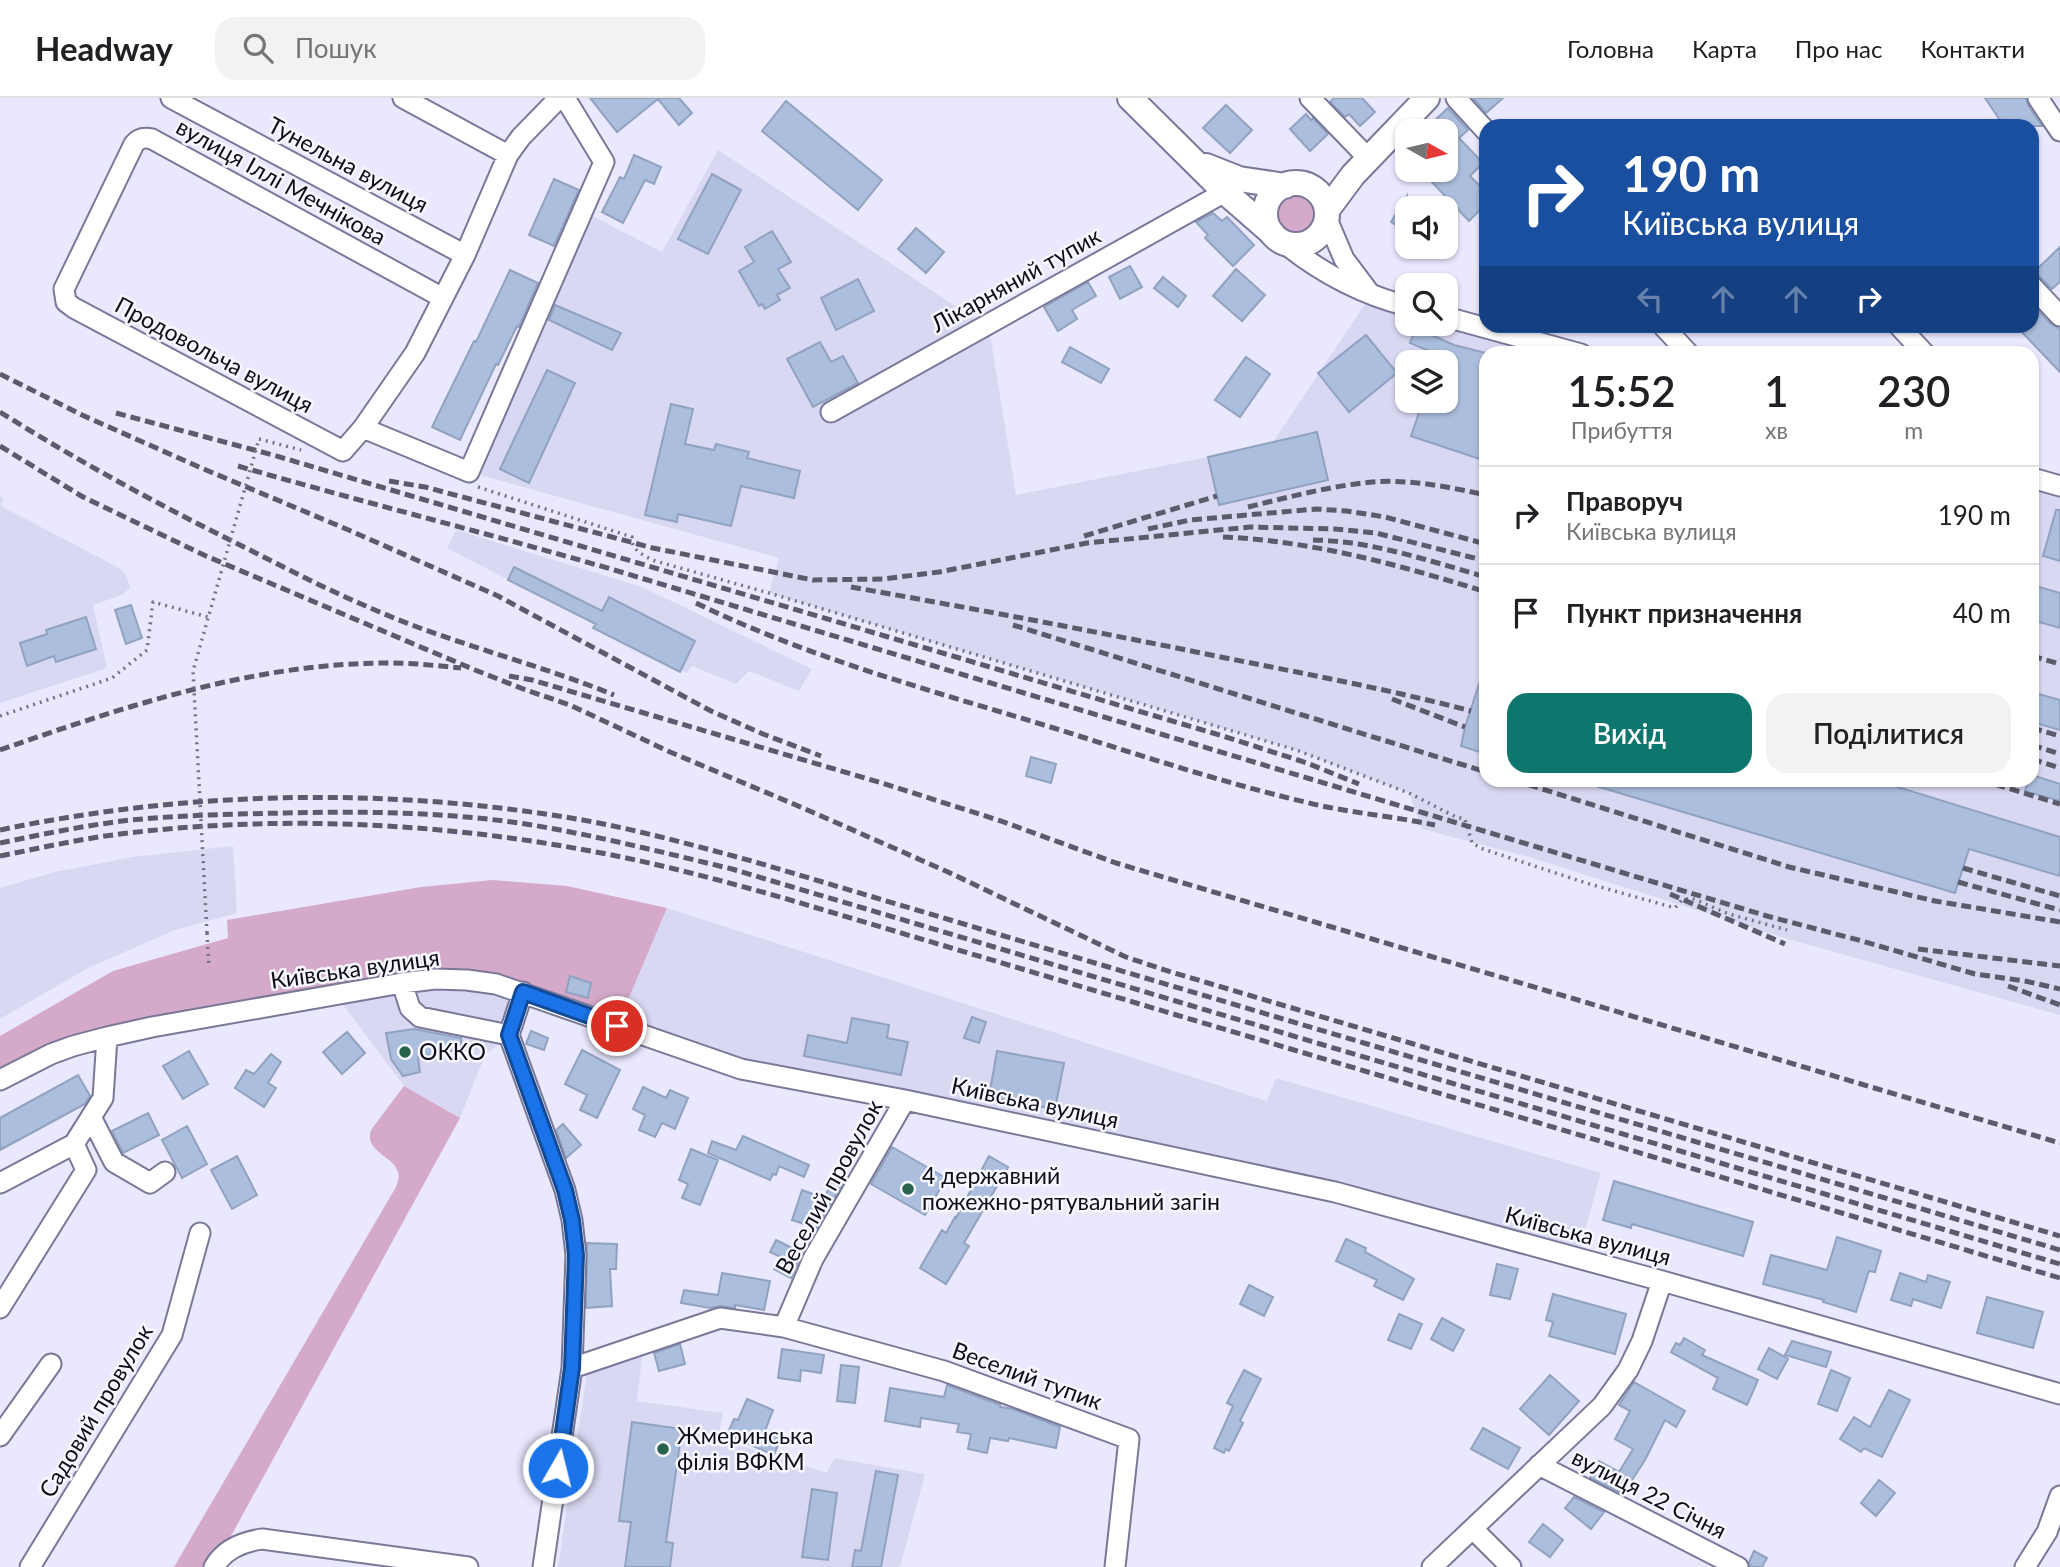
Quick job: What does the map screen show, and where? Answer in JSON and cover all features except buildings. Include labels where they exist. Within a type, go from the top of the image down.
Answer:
[{"type":"main road","points":[[1130,98],[1225,192],[1278,238],[1292,245],[1308,243],[1321,233],[1339,192],[1427,98]]},
{"type":"main road","points":[[1278,238],[1266,218],[1272,195],[1368,158]]},
{"type":"main road","points":[[1196,161],[1238,179],[1308,186],[1321,196],[1327,215]]},
{"type":"street","name":"Тунельна вулиця","points":[[171,98],[465,255]]},
{"type":"street","points":[[403,98],[508,155]]},
{"type":"street","points":[[559,98],[508,155],[465,255],[415,353],[363,428],[469,472],[604,162],[565,98]]},
{"type":"street","points":[[1310,98],[1368,158]]},
{"type":"street","points":[[1456,98],[1479,123]]},
{"type":"street","points":[[2038,98],[2060,131]]},
{"type":"street","name":"вулиця Іллі Мечнікова","points":[[65,298],[65,284],[134,144],[144,138],[152,139],[443,298]]},
{"type":"street","name":"Лікарняний тупик","points":[[831,412],[1225,192]]},
{"type":"street","points":[[1327,215],[1344,259],[1371,295]]},
{"type":"street","points":[[1278,238],[1325,272],[1371,295],[1395,302]]},
{"type":"street","points":[[2039,294],[2060,316]]},
{"type":"street","name":"Продовольча вулиця","points":[[65,298],[74,309],[344,451],[363,428]]},
{"type":"street","points":[[1458,320],[1479,326]]},
{"type":"street","points":[[1504,333],[1552,346]]},
{"type":"street","points":[[1670,333],[1682,346]]},
{"type":"street","points":[[1906,333],[1918,346]]},
{"type":"street","name":"Київська вулиця","points":[[0,1080],[51,1054],[74,1046],[166,1025],[402,982],[435,979],[496,984],[741,1069],[905,1100],[1335,1192],[2060,1394]]},
{"type":"street","points":[[402,982],[410,1007],[420,1017],[509,1035]]},
{"type":"street","points":[[523,992],[509,1035],[565,1190],[576,1255],[572,1368],[543,1567]]},
{"type":"street","points":[[0,1183],[75,1144],[103,1098],[107,1037]]},
{"type":"street","name":"Веселий провулок","points":[[784,1326],[813,1259],[905,1100]]},
{"type":"street","points":[[91,1117],[114,1162],[150,1183],[165,1172]]},
{"type":"street","points":[[0,1308],[86,1170],[75,1144]]},
{"type":"street","name":"Садовий провулок","points":[[30,1567],[172,1335],[200,1233]]},
{"type":"street","points":[[1432,1567],[1602,1406],[1617,1388],[1642,1341],[1662,1281]]},
{"type":"street","points":[[572,1368],[719,1318],[784,1326]]},
{"type":"street","name":"Веселий тупик","points":[[784,1326],[944,1371],[1129,1439],[1115,1567]]},
{"type":"street","points":[[0,1436],[51,1364]]},
{"type":"street","name":"вулиця 22 Січня","points":[[1539,1465],[1738,1567]]},
{"type":"street","points":[[2025,1567],[2047,1532],[2060,1496]]},
{"type":"street","points":[[1473,1528],[1511,1567]]},
{"type":"street","points":[[214,1567],[231,1548],[246,1541],[262,1539],[468,1567]]},
{"type":"path","points":[[209,968],[192,671],[259,439]]},
{"type":"path","points":[[468,484],[632,537],[636,550],[652,560],[1296,750],[1409,793],[1465,819],[1472,843],[1496,853],[1586,883],[1675,908],[1682,900],[1691,898],[1729,914],[1787,930]]},
{"type":"path","points":[[0,716],[112,678],[147,650],[153,603],[208,617]]},
{"type":"shaded area","points":[[718,150],[989,328],[1016,495],[1273,442],[1371,295],[1395,302],[1395,336],[1458,336],[1458,327],[1548,346],[1479,346],[1479,787],[2039,787],[2039,480],[2060,486],[2060,1015],[1788,939],[1529,857],[1422,829],[1409,793],[1296,750],[769,593],[779,558],[469,472],[583,211],[662,252]]},
{"type":"shaded area","points":[[1296,193],[1311,199],[1317,214],[1311,229],[1296,235],[1281,229],[1275,214],[1281,199]]},
{"type":"shaded area","points":[[0,496],[3,498],[1,506],[121,569],[130,588],[122,595],[93,605],[107,668],[0,703]]},
{"type":"shaded area","points":[[456,530],[642,587],[812,669],[799,691],[749,671],[736,684],[692,666],[687,673],[447,548]]},
{"type":"shaded area","points":[[233,846],[237,913],[175,930],[88,968],[0,1019],[0,888],[55,872],[133,857]]},
{"type":"shaded area","points":[[493,880],[567,886],[667,908],[617,1026],[467,980],[152,1027],[0,1080],[0,1036],[113,971],[228,938],[227,920],[421,887]]},
{"type":"shaded area","points":[[667,908],[1267,1101],[1276,1078],[1601,1173],[1577,1258],[1335,1192],[741,1069],[617,1026]]},
{"type":"shaded area","points":[[402,983],[523,992],[509,1035],[485,1055],[460,1118],[404,1086],[336,995]]},
{"type":"shaded area","points":[[404,1086],[460,1118],[214,1567],[174,1567],[396,1187],[399,1177],[397,1169],[373,1146],[370,1139],[371,1130]]},
{"type":"shaded area","name":"Жмеринська філія ВФКМ","points":[[643,1348],[637,1401],[723,1413],[718,1439],[827,1473],[834,1458],[925,1474],[900,1567],[558,1567],[587,1373]]},
{"type":"railway","points":[[0,374],[82,415],[498,596],[711,711],[821,756]]},
{"type":"railway","points":[[0,412],[155,501],[343,596],[434,633],[614,695]]},
{"type":"railway","points":[[116,413],[273,455],[1223,736],[1307,763],[1359,784]]},
{"type":"railway","points":[[0,446],[83,497],[206,556],[475,670],[570,705],[670,752],[948,872],[1126,957],[2060,1236]]},
{"type":"railway","points":[[238,466],[611,569],[1767,916],[1975,974],[2060,989]]},
{"type":"railway","points":[[389,481],[425,487],[653,548],[813,580],[883,579],[939,572],[1087,543],[1250,527],[1376,533],[1479,559]]},
{"type":"railway","points":[[1248,507],[1325,489],[1386,481],[1479,494]]},
{"type":"railway","points":[[1084,536],[1217,496]]},
{"type":"railway","points":[[1148,529],[1190,520],[1316,509],[1385,517],[1479,542]]},
{"type":"railway","points":[[1223,537],[1323,549],[1479,590]]},
{"type":"railway","points":[[1313,540],[1379,548],[1479,575]]},
{"type":"railway","points":[[851,587],[1306,674],[1471,711]]},
{"type":"railway","points":[[696,603],[778,639],[861,669],[1201,774],[1321,806],[1435,825]]},
{"type":"railway","points":[[1013,625],[1479,770]]},
{"type":"railway","points":[[2039,658],[2060,664]]},
{"type":"railway","points":[[0,750],[144,703],[242,678],[342,665],[401,663],[461,668]]},
{"type":"railway","points":[[509,676],[532,680],[882,783],[1001,821],[1116,863],[2060,1143]]},
{"type":"railway","points":[[1392,699],[1465,727]]},
{"type":"railway","points":[[2039,730],[2060,736]]},
{"type":"railway","points":[[2039,747],[2060,754]]},
{"type":"railway","points":[[2039,761],[2060,768]]},
{"type":"railway","points":[[1536,787],[1789,867],[1935,901],[2060,922]]},
{"type":"railway","points":[[2004,787],[2060,804]]},
{"type":"railway","points":[[0,830],[141,807],[285,798],[429,801],[500,808],[617,827],[752,861],[2060,1250]]},
{"type":"railway","points":[[0,843],[131,820],[314,812],[460,817],[573,832],[732,869],[2060,1264]]},
{"type":"railway","points":[[0,856],[120,834],[178,828],[295,823],[353,824],[470,833],[610,855],[787,899],[2060,1278]]},
{"type":"railway","points":[[1963,868],[2060,896]]},
{"type":"railway","points":[[1958,882],[2060,910]]},
{"type":"railway","points":[[1670,894],[1785,944]]},
{"type":"railway","points":[[1918,949],[2060,966]]},
{"type":"railway","points":[[2008,986],[2060,1005]]},
{"type":"place","name":"ОККО","points":[[405,1052]]},
{"type":"place","name":"4 державний пожежно-рятувальний загін","points":[[908,1189]]},
{"type":"place","name":"Жмеринська філія ВФКМ","points":[[663,1449]]},
{"type":"route","points":[[558,1468],[572,1368],[576,1255],[565,1190],[509,1035],[523,992],[617,1026]]}]
